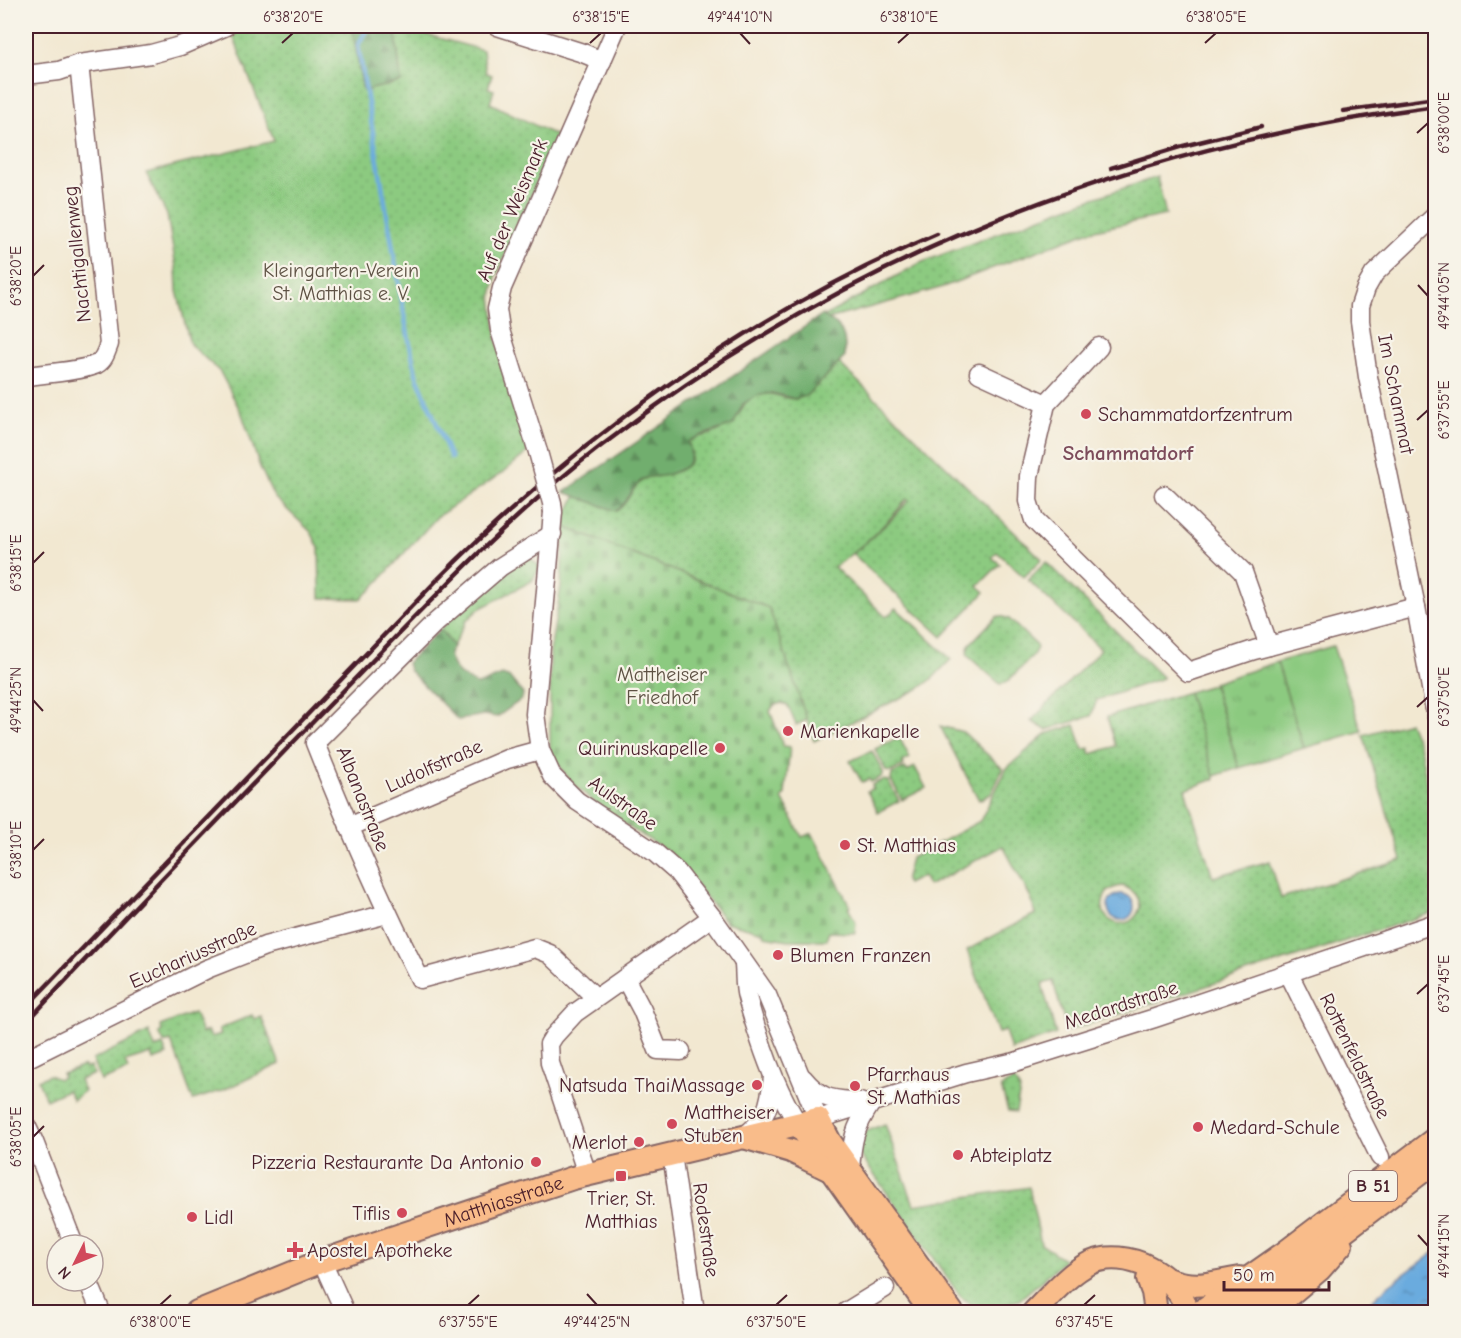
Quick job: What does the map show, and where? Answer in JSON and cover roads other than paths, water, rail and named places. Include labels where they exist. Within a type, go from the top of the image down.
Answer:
[{"type":"main road","name":"Matthiasstraße","points":[[197,1312],[322,1261],[586,1174],[808,1122]]},
{"type":"main road","points":[[808,1122],[931,1312]]},
{"type":"main road","points":[[743,1137],[791,1151],[840,1170],[952,1312]]},
{"type":"main road","name":"B 51","points":[[1200,1312],[1343,1210],[1436,1138]]},
{"type":"main road","name":"B 51","points":[[1237,1312],[1436,1161]]},
{"type":"main road","points":[[1269,1312],[1320,1269],[1341,1246],[1354,1223]]},
{"type":"main road","points":[[1034,1312],[1086,1265],[1108,1258],[1129,1261],[1157,1272],[1153,1292],[1156,1312]]},
{"type":"main road","points":[[1157,1279],[1201,1286],[1251,1277]]},
{"type":"main road","points":[[1157,1279],[1179,1312]]},
{"type":"main road","points":[[1157,1279],[1185,1303],[1187,1312]]},
{"type":"main road","points":[[931,1283],[968,1312]]},
{"type":"street","points":[[26,75],[59,71],[79,64],[151,54],[180,46],[226,26]]},
{"type":"street","points":[[497,26],[602,61]]},
{"type":"street","name":"Auf der Weismark","points":[[553,512],[538,452],[500,330],[497,309],[502,288],[617,26]]},
{"type":"street","points":[[26,62],[58,59],[79,64]]},
{"type":"street","name":"Nachtigallenweg","points":[[26,376],[97,364],[105,356],[109,344],[79,64]]},
{"type":"street","name":"Im Schammat","points":[[1435,713],[1416,608],[1368,377],[1360,306],[1365,288],[1374,274],[1436,215]]},
{"type":"street","points":[[1099,347],[1046,404],[1029,476],[1028,501],[1034,520],[1188,672],[1269,646],[1416,608]]},
{"type":"street","points":[[979,373],[1046,404]]},
{"type":"street","points":[[1164,495],[1243,572],[1269,646]]},
{"type":"street","name":"Aulstraße","points":[[553,512],[535,714],[540,750],[552,776],[577,801],[654,852],[677,872],[712,917],[767,995],[780,1022],[797,1071],[808,1122]]},
{"type":"street","name":"Albanastraße","points":[[552,534],[500,567],[444,615],[315,743],[387,914],[420,979],[535,948],[550,954],[595,998]]},
{"type":"street","name":"Ludolfstraße","points":[[349,827],[507,759],[540,750]]},
{"type":"street","name":"Euchariusstraße","points":[[26,1059],[207,969],[265,946],[387,914]]},
{"type":"street","points":[[586,1174],[550,1063],[549,1044],[574,1013],[712,917]]},
{"type":"street","name":"Medardstraße","points":[[808,1122],[966,1073],[1026,1058],[1289,974],[1436,923]]},
{"type":"street","name":"Aulstraße","points":[[744,965],[746,995],[773,1075],[785,1102],[808,1122]]},
{"type":"street","name":"Rottenfeldstraße","points":[[1289,974],[1380,1157]]},
{"type":"street","points":[[626,978],[658,1050],[681,1051]]},
{"type":"street","points":[[797,1071],[811,1088],[826,1097],[840,1101],[871,1103],[858,1124],[840,1170]]},
{"type":"street","points":[[743,1137],[757,1125],[767,1111],[772,1093],[773,1075]]},
{"type":"street","points":[[26,1125],[69,1233]]},
{"type":"street","name":"Rodestraße","points":[[672,1154],[696,1312]]},
{"type":"street","points":[[322,1261],[345,1312]]},
{"type":"street","points":[[846,1312],[885,1288]]},
{"type":"street","points":[[93,1293],[101,1312]]},
{"type":"water","points":[[1121,894],[1130,898],[1134,907],[1130,916],[1121,920],[1112,916],[1108,907],[1112,898]]},
{"type":"water","points":[[1435,1252],[1435,1312],[1359,1312],[1389,1285]]},
{"type":"waterway","points":[[369,26],[358,45],[406,325],[416,374],[451,458]]},
{"type":"railway","points":[[1343,111],[1436,98]]},
{"type":"railway","points":[[26,1023],[224,814],[500,532],[601,446],[695,378],[792,318],[893,265],[996,220],[1102,181],[1210,149],[1322,124],[1436,106]]},
{"type":"railway","points":[[1111,168],[1183,146],[1261,127]]},
{"type":"railway","points":[[26,1007],[436,581],[548,477],[608,429],[734,341],[868,266],[937,234]]},
{"type":"place","name":"Schammatdorfzentrum","points":[[1086,414]]},
{"type":"place","name":"Marienkapelle","points":[[788,731]]},
{"type":"place","name":"Quirinuskapelle","points":[[720,748]]},
{"type":"place","name":"St. Matthias","points":[[845,845]]},
{"type":"place","name":"Blumen Franzen","points":[[778,955]]},
{"type":"place","name":"Natsuda ThaiMassage","points":[[757,1085]]},
{"type":"place","name":"Pfarrhaus St. Mathias","points":[[855,1086]]},
{"type":"place","name":"Mattheiser Stuben","points":[[672,1124]]},
{"type":"place","name":"Medard-Schule","points":[[1198,1127]]},
{"type":"place","name":"Merlot","points":[[639,1142]]},
{"type":"place","name":"Abteiplatz","points":[[958,1155]]},
{"type":"place","name":"Pizzeria Restaurante Da Antonio","points":[[536,1162]]},
{"type":"place","name":"Trier, St. Matthias","points":[[621,1176]]},
{"type":"place","name":"Tiflis","points":[[402,1213]]},
{"type":"place","name":"Lidl","points":[[192,1217]]},
{"type":"place","name":"Apostel Apotheke","points":[[295,1250]]},
{"type":"district","name":"Schammatdorf","points":[[1128,453]]},
{"type":"park label","name":"Kleingarten-Verein St. Matthias e. V.","points":[[341,282]]},
{"type":"park label","name":"Mattheiser Friedhof","points":[[662,686]]}]
